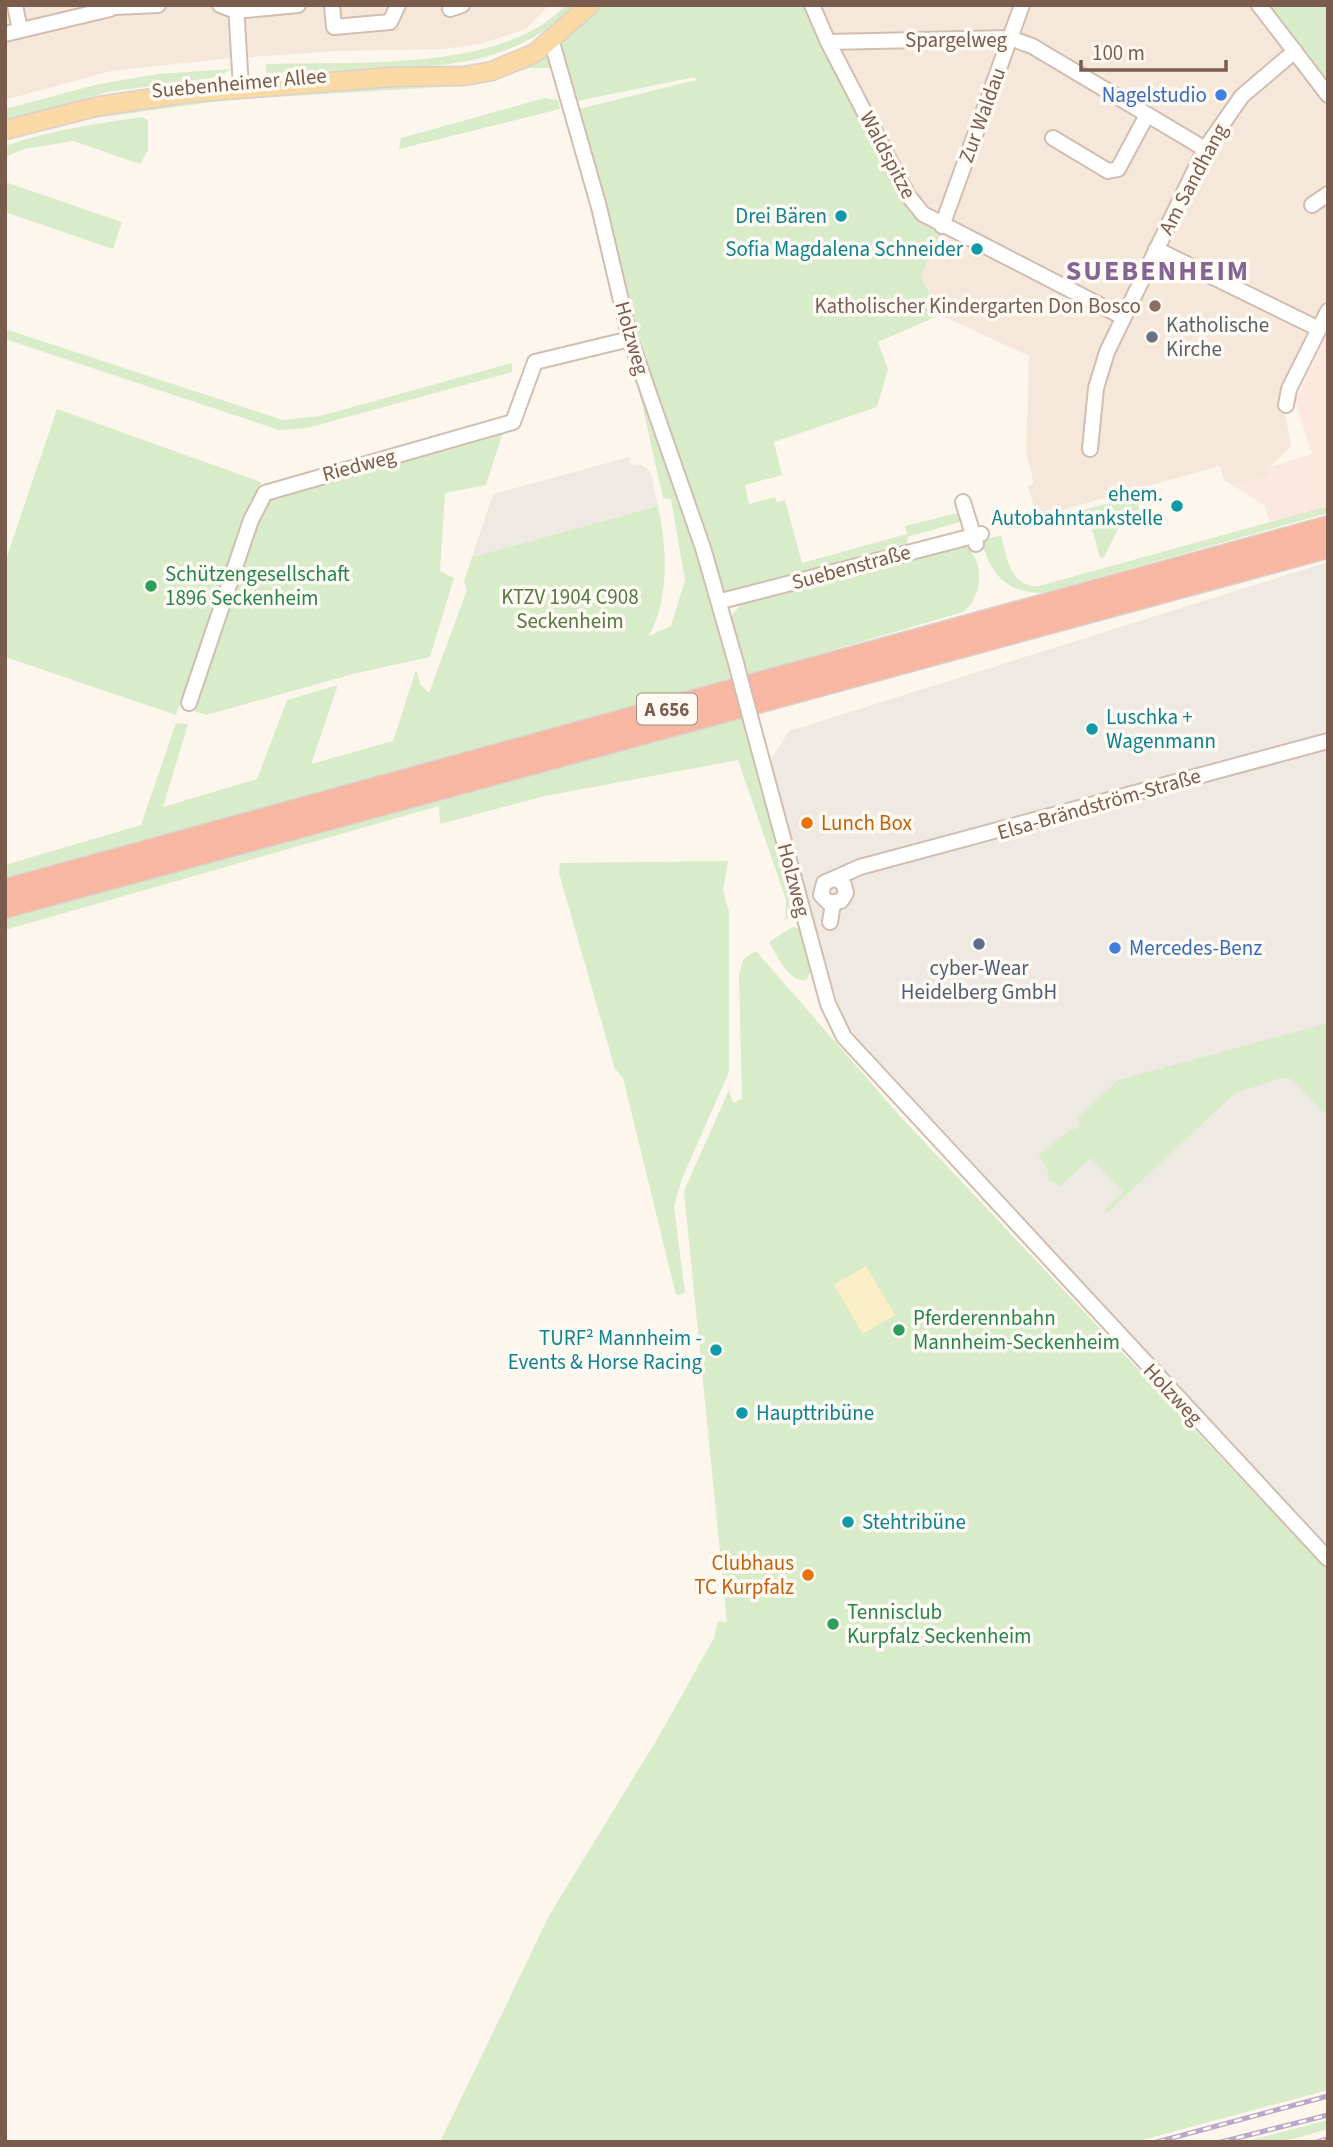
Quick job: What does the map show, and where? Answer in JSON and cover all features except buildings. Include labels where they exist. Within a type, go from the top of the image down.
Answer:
[{"type":"highway","name":"A 656","points":[[5,890],[1328,527]]},
{"type":"highway","name":"A 656","points":[[5,907],[1328,547]]},
{"type":"main road","name":"Suebenheimer Allee","points":[[5,124],[112,96],[341,75],[435,76],[489,62],[551,39],[590,5]]},
{"type":"main road","name":"Suebenheimer Allee","points":[[5,130],[99,106],[241,83]]},
{"type":"street","points":[[15,5],[13,32],[116,6],[158,5]]},
{"type":"street","points":[[220,5],[225,10],[298,5]]},
{"type":"street","points":[[332,5],[334,27],[390,22],[398,5]]},
{"type":"street","name":"Waldspitze","points":[[812,5],[828,42],[912,202],[923,215],[1123,317]]},
{"type":"street","name":"Zur Waldau","points":[[942,226],[1022,5]]},
{"type":"street","points":[[1259,5],[1328,95]]},
{"type":"street","points":[[236,8],[241,83]]},
{"type":"street","name":"Spargelweg","points":[[828,42],[1010,38],[1032,46],[1205,149]]},
{"type":"street","name":"Holzweg","points":[[551,39],[599,207],[630,339],[720,601],[828,1004],[844,1037],[1328,1559]]},
{"type":"street","name":"Am Sandhang","points":[[1090,449],[1097,388],[1123,317],[1205,149],[1242,96],[1295,51]]},
{"type":"street","points":[[1053,138],[1108,171],[1118,169],[1147,115]]},
{"type":"street","points":[[1312,205],[1328,194]]},
{"type":"street","points":[[1156,249],[1319,329]]},
{"type":"street","points":[[1286,405],[1289,389],[1328,311]]},
{"type":"street","name":"Riedweg","points":[[189,703],[251,520],[265,493],[513,422],[535,362],[630,339]]},
{"type":"street","name":"Suebenstraße","points":[[720,601],[977,538],[963,502]]},
{"type":"street","name":"Elsa-Brändström-Straße","points":[[841,884],[860,867],[870,867],[1328,741]]},
{"type":"street","points":[[800,902],[827,900],[841,901],[841,884],[824,883],[827,900],[830,922]]},
{"type":"shaded area","points":[[5,5],[549,5],[526,29],[480,44],[442,49],[338,51],[222,59],[111,71],[5,100]]},
{"type":"shaded area","points":[[809,5],[1265,5],[1328,89],[1328,303],[1290,379],[1284,408],[1291,447],[1268,468],[1270,476],[1232,485],[1224,480],[1220,466],[1037,517],[1028,486],[1034,484],[1026,452],[1029,356],[941,315],[921,276],[920,220],[903,196],[821,45]]},
{"type":"shaded area","points":[[1328,331],[1328,506],[1269,522],[1265,506],[1232,485],[1269,476],[1267,468],[1312,454],[1295,400]]},
{"type":"shaded area","points":[[629,457],[631,465],[640,464],[650,471],[658,506],[472,557],[493,494]]},
{"type":"shaded area","points":[[1328,562],[1328,1571],[981,1175],[882,1071],[858,1040],[841,1015],[802,884],[771,760],[789,731]]},
{"type":"green space","points":[[566,5],[578,5],[552,26],[526,41],[474,60],[419,67],[266,73],[266,64],[383,62],[466,53],[505,42],[538,27]]},
{"type":"green space","points":[[602,5],[810,5],[821,45],[903,196],[920,220],[941,232],[921,276],[940,315],[878,342],[888,369],[877,407],[774,442],[782,475],[745,485],[749,504],[775,497],[777,502],[785,500],[802,563],[907,534],[905,526],[958,513],[960,522],[907,537],[908,545],[724,594],[700,535],[659,415],[575,110],[696,80],[695,77],[573,102],[559,41]]},
{"type":"green space","points":[[1265,5],[1328,5],[1328,86]]},
{"type":"green space","points":[[548,53],[552,63],[550,68],[530,68],[475,85],[227,100],[74,121],[131,104],[389,81]]},
{"type":"green space","points":[[231,69],[218,77],[108,92],[5,121],[5,109],[99,84],[158,74]]},
{"type":"green space","points":[[545,98],[558,100],[560,109],[399,149],[401,138]]},
{"type":"green space","points":[[142,117],[148,120],[148,150],[140,164],[73,141],[24,149],[5,157],[5,146],[22,140],[73,128]]},
{"type":"green space","points":[[5,182],[122,222],[113,249],[5,212]]},
{"type":"green space","points":[[5,329],[283,420],[320,416],[512,363],[512,372],[307,428],[279,430],[5,339]]},
{"type":"green space","name":"KTZV 1904 C908 Seckenheim","points":[[634,368],[738,678],[5,878],[5,865],[141,825],[176,723],[188,724],[163,807],[257,779],[287,700],[338,685],[311,764],[393,741],[416,670],[421,685],[429,693],[467,590],[464,581],[472,557],[658,506],[665,572],[661,605],[649,636],[671,626],[685,580],[671,499],[663,498]]},
{"type":"green space","points":[[57,409],[261,482],[254,501],[250,501],[176,715],[5,657],[5,562]]},
{"type":"green space","points":[[504,429],[486,485],[445,493],[440,571],[454,578],[430,657],[357,673],[206,715],[194,711],[192,706],[218,631],[223,627],[225,607],[267,501],[276,495]]},
{"type":"green space","points":[[1137,496],[1140,515],[1122,521],[1104,557],[1100,558],[1088,514],[1060,521],[1059,516]]},
{"type":"green space","points":[[1328,506],[1328,513],[1043,593],[1019,590],[1002,579],[990,563],[981,541],[1001,535],[1008,561],[1016,577],[1029,585],[1039,586]]},
{"type":"green space","points":[[966,546],[977,561],[979,580],[974,598],[963,612],[747,675],[730,618],[742,602]]},
{"type":"green space","points":[[743,713],[795,914],[785,920],[786,900],[738,760],[545,796],[440,824],[439,806],[5,930],[5,917],[545,770]]},
{"type":"green space","points":[[728,861],[723,891],[729,912],[729,1072],[681,1181],[674,1207],[685,1293],[676,1295],[623,1078],[615,1069],[559,873],[560,863]]},
{"type":"green space","points":[[792,927],[803,929],[813,968],[806,980],[800,980],[789,973],[769,942]]},
{"type":"green space","points":[[756,951],[898,1114],[1328,1571],[1328,2090],[1135,2142],[440,2142],[550,1914],[659,1736],[714,1638],[718,1621],[727,1622],[684,1191],[729,1090],[733,1103],[742,1099],[739,974],[744,958]]},
{"type":"green space","points":[[1328,1023],[1328,1117],[1292,1079],[1281,1078],[1235,1093],[1107,1213],[1104,1211],[1123,1192],[1091,1158],[1060,1186],[1049,1180],[1047,1167],[1038,1156],[1068,1131],[1080,1127],[1078,1117],[1118,1080]]},
{"type":"green space","points":[[1328,2120],[1328,2129],[1282,2142],[1243,2142]]},
{"type":"sand","points":[[866,1266],[895,1315],[863,1334],[834,1285]]},
{"type":"railway","points":[[1157,2142],[1328,2096]]},
{"type":"railway","points":[[1221,2142],[1328,2115]]},
{"type":"railway","points":[[1317,2142],[1328,2139]]},
{"type":"place","name":"Nagelstudio","points":[[1221,95]]},
{"type":"place","name":"Drei Bären","points":[[841,216]]},
{"type":"place","name":"Sofia Magdalena Schneider","points":[[977,249]]},
{"type":"place","name":"Katholischer Kindergarten Don Bosco","points":[[1155,306]]},
{"type":"place","name":"Katholische Kirche","points":[[1152,337]]},
{"type":"place","name":"ehem. Autobahntankstelle","points":[[1177,506]]},
{"type":"place","name":"Schützengesellschaft 1896 Seckenheim","points":[[151,586]]},
{"type":"place","name":"Luschka + Wagenmann","points":[[1092,729]]},
{"type":"place","name":"Lunch Box","points":[[807,823]]},
{"type":"place","name":"cyber-Wear Heidelberg GmbH","points":[[979,944]]},
{"type":"place","name":"Mercedes-Benz","points":[[1115,948]]},
{"type":"place","name":"Pferderennbahn Mannheim-Seckenheim","points":[[899,1330]]},
{"type":"place","name":"TURF² Mannheim - Events & Horse Racing","points":[[716,1350]]},
{"type":"place","name":"Haupttribüne","points":[[742,1413]]},
{"type":"place","name":"Stehtribüne","points":[[848,1522]]},
{"type":"place","name":"Clubhaus TC Kurpfalz","points":[[808,1575]]},
{"type":"place","name":"Tennisclub Kurpfalz Seckenheim","points":[[833,1624]]},
{"type":"district","name":"SUEBENHEIM","points":[[1158,270]]}]
